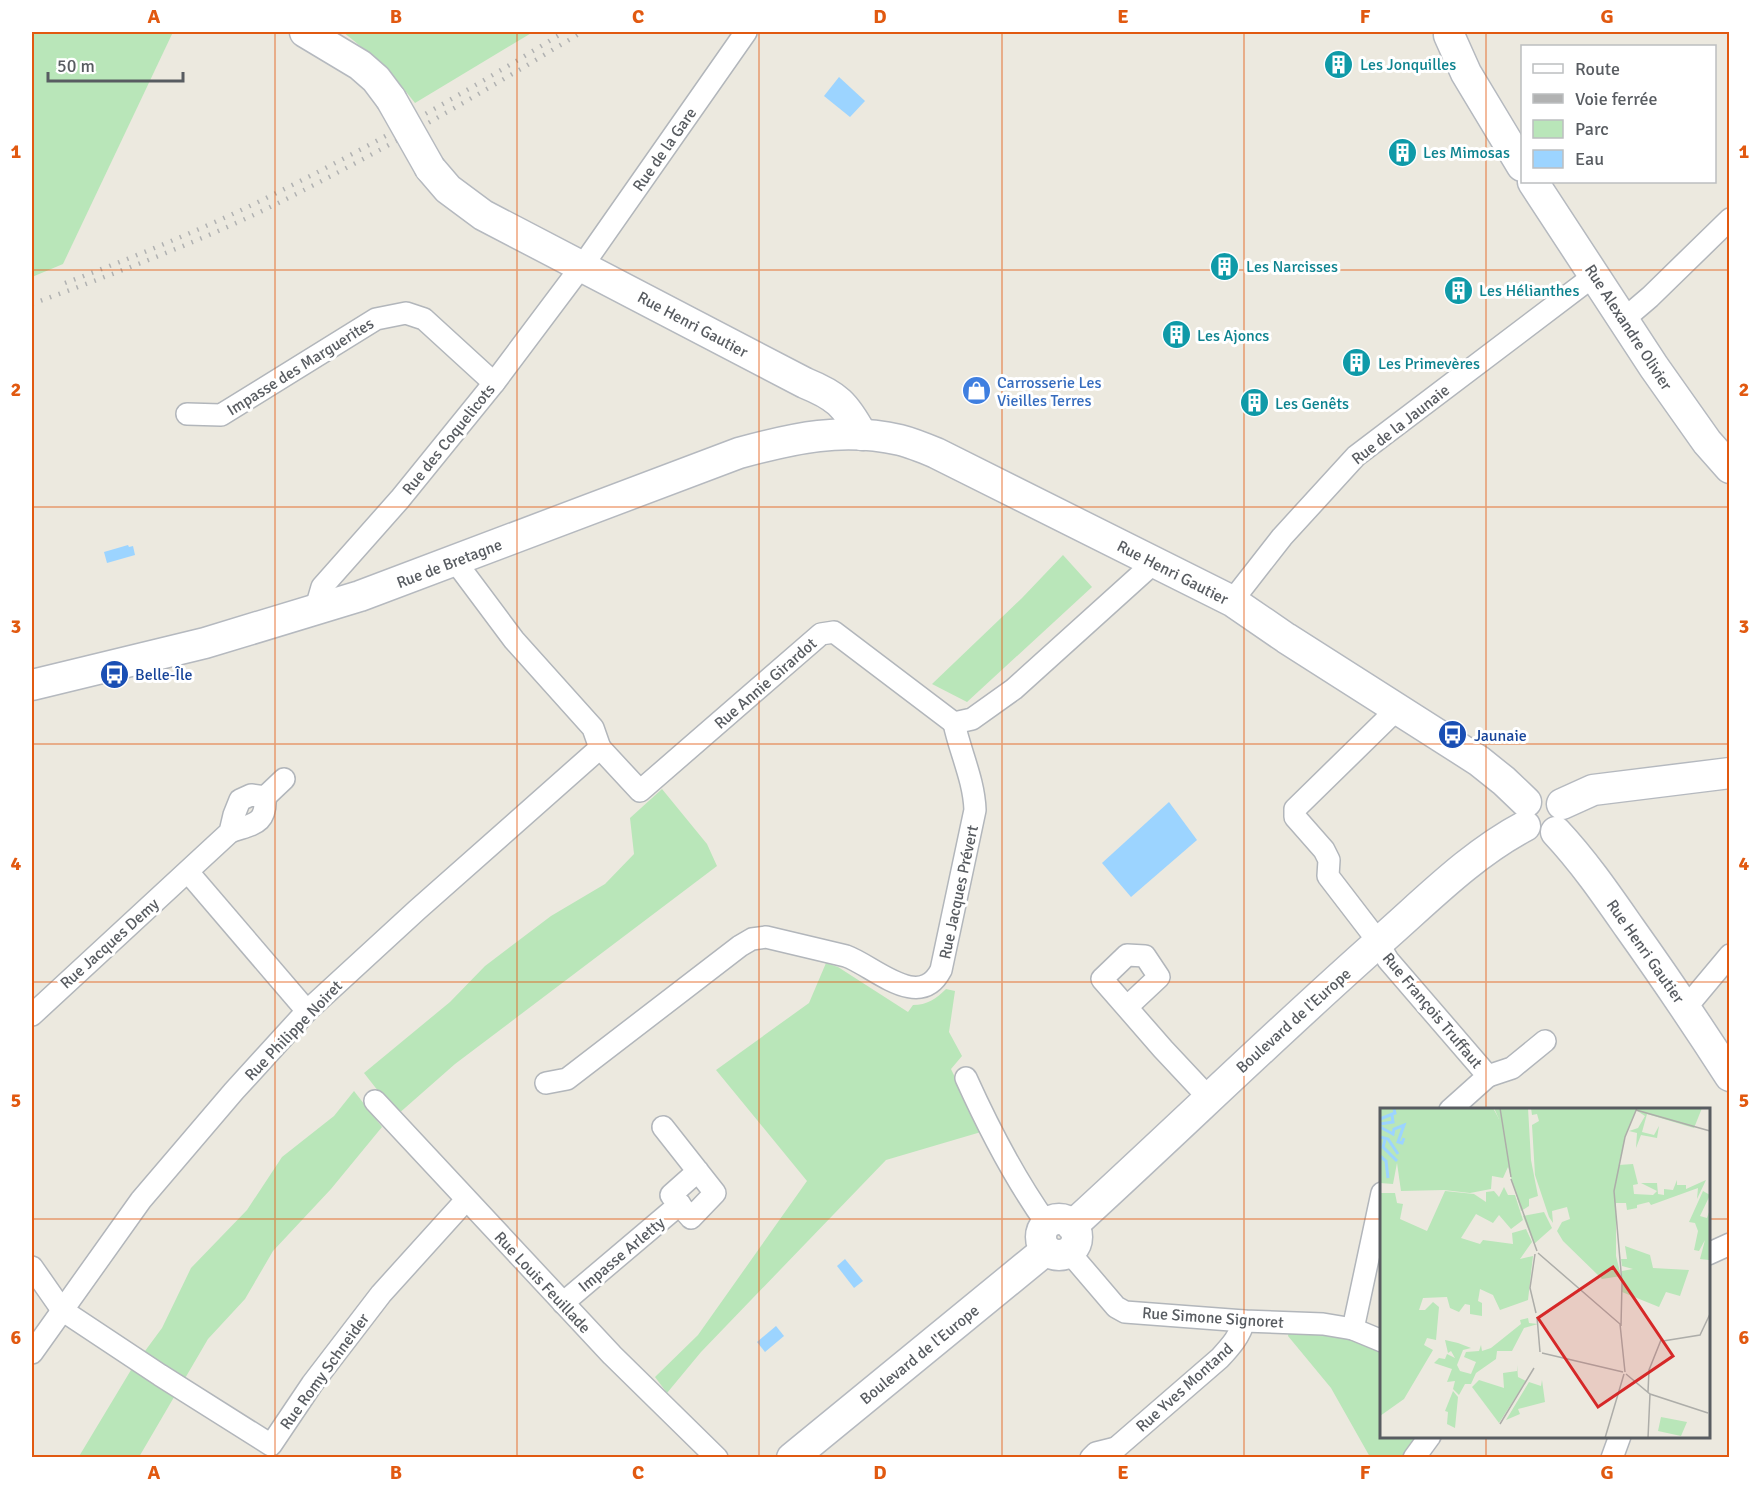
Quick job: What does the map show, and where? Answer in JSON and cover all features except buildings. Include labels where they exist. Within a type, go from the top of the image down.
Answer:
[{"type":"street","name":"Rue Henri Gautier","points":[[305,32],[360,65],[376,78],[391,99],[430,168],[448,189],[483,215],[805,383],[829,393],[849,410],[862,435],[902,440],[936,453],[1232,601],[1286,639],[1479,761],[1525,814]]},
{"type":"street","name":"Rue de la Gare","points":[[581,265],[746,32]]},
{"type":"street","points":[[1444,33],[1521,163]]},
{"type":"street","name":"Rue Alexandre Olivier","points":[[1534,183],[1654,367],[1707,442],[1730,468]]},
{"type":"street","points":[[1623,320],[1650,297],[1730,219]]},
{"type":"street","name":"Rue des Coquelicots","points":[[315,611],[322,587],[400,499],[494,384],[581,265]]},
{"type":"street","name":"Rue de la Jaunaie","points":[[1232,601],[1282,537],[1356,456],[1595,275]]},
{"type":"street","name":"Impasse des Marguerites","points":[[187,414],[221,415],[376,319],[406,313],[424,319],[494,384]]},
{"type":"street","points":[[805,383],[825,421],[829,434]]},
{"type":"street","name":"Rue de Bretagne","points":[[32,685],[205,643],[315,611],[455,561],[738,453],[789,440],[829,434],[862,435]]},
{"type":"street","points":[[954,723],[972,719],[1014,689],[1147,569],[1152,560]]},
{"type":"street","points":[[455,561],[514,640],[593,728],[600,747]]},
{"type":"street","name":"Rue Annie Girardot","points":[[600,747],[640,791],[821,634],[828,632],[834,632],[954,723]]},
{"type":"street","name":"Rue François Truffaut","points":[[1395,707],[1388,718],[1295,809],[1295,817],[1324,850],[1329,860],[1328,876],[1375,938],[1388,960],[1488,1076]]},
{"type":"street","name":"Rue Jacques Prévert","points":[[546,1083],[567,1079],[752,939],[766,937],[846,956],[912,988],[930,985],[940,970],[975,810],[975,794],[958,743],[954,723]]},
{"type":"street","name":"Rue Philippe Noiret","points":[[32,1353],[141,1200],[234,1091],[307,1011],[600,747]]},
{"type":"street","points":[[1562,804],[1593,790],[1730,773]]},
{"type":"street","name":"Rue Jacques Demy","points":[[32,1015],[68,979],[230,832],[240,800],[251,795],[265,797],[284,779]]},
{"type":"street","points":[[1545,793],[1557,798],[1562,804],[1564,822],[1556,832],[1550,836],[1536,835],[1525,814],[1538,794],[1545,793]]},
{"type":"street","name":"Boulevard de l'Europe","points":[[792,1458],[1059,1238],[1375,938],[1499,840],[1525,814]]},
{"type":"street","name":"Rue Henri Gautier","points":[[1556,832],[1583,863],[1685,1006],[1730,1076]]},
{"type":"street","points":[[188,872],[307,1011]]},
{"type":"street","points":[[1685,1006],[1695,998],[1730,955]]},
{"type":"street","points":[[1127,1007],[1208,1097]]},
{"type":"street","name":"Rue François Truffaut","points":[[1451,1108],[1488,1076],[1512,1068],[1545,1041]]},
{"type":"street","name":"Rue Simone Signoret","points":[[966,1078],[989,1130],[1023,1190],[1116,1307],[1125,1312],[1323,1324],[1353,1329],[1380,1340]]},
{"type":"street","name":"Rue Louis Feuillade","points":[[375,1101],[612,1355],[717,1458]]},
{"type":"street","name":"Impasse Arletty","points":[[563,1303],[680,1204],[691,1218],[715,1193],[663,1127]]},
{"type":"street","name":"Rue Romy Schneider","points":[[62,1310],[160,1376],[271,1445],[312,1384],[381,1294],[466,1200]]},
{"type":"street","points":[[1353,1329],[1380,1202]]},
{"type":"street","points":[[1710,1253],[1730,1244]]},
{"type":"street","points":[[32,1268],[62,1310]]},
{"type":"street","name":"Rue Yves Montand","points":[[1090,1458],[1095,1454],[1112,1453],[1220,1358],[1235,1341],[1244,1321]]},
{"type":"street","points":[[1414,1458],[1429,1438]]},
{"type":"green space","points":[[32,32],[173,32],[63,264],[32,277]]},
{"type":"green space","points":[[343,32],[533,32],[415,103],[381,65]]},
{"type":"green space","points":[[1063,555],[1092,587],[967,702],[932,684],[1022,598]]},
{"type":"green space","points":[[662,789],[707,844],[717,866],[455,1064],[397,1115],[364,1073],[450,1002],[485,966],[551,916],[605,884],[634,854],[630,818]]},
{"type":"green space","points":[[826,963],[838,967],[908,1012],[913,1005],[931,1001],[946,989],[955,991],[949,1032],[962,1056],[951,1069],[981,1132],[886,1160],[701,1352],[667,1393],[655,1377],[698,1335],[807,1181],[716,1070],[809,1003]]},
{"type":"green space","points":[[354,1091],[382,1127],[331,1189],[273,1251],[245,1299],[208,1339],[139,1457],[78,1458],[131,1370],[162,1328],[191,1268],[247,1210],[282,1157],[334,1116]]},
{"type":"green space","points":[[1289,1331],[1346,1334],[1380,1348],[1380,1438],[1419,1438],[1405,1457],[1370,1457],[1331,1388],[1288,1336]]},
{"type":"water","points":[[839,77],[865,101],[850,117],[824,96]]},
{"type":"water","points":[[128,545],[133,546],[135,555],[107,563],[104,552]]},
{"type":"water","points":[[1169,802],[1197,840],[1131,897],[1102,863]]},
{"type":"water","points":[[845,1259],[863,1281],[854,1288],[837,1266]]},
{"type":"water","points":[[776,1326],[784,1336],[765,1352],[757,1342]]},
{"type":"railway","points":[[65,283],[184,235],[294,184],[411,122],[564,32]]},
{"type":"railway","points":[[32,304],[118,272],[260,212],[423,126],[582,32]]},
{"type":"place","name":"Les Jonquilles","points":[[1339,64]]},
{"type":"place","name":"Les Mimosas","points":[[1402,152]]},
{"type":"place","name":"Les Narcisses","points":[[1225,266]]},
{"type":"place","name":"Les Hélianthes","points":[[1458,290]]},
{"type":"place","name":"Les Ajoncs","points":[[1176,335]]},
{"type":"place","name":"Les Primevères","points":[[1357,363]]},
{"type":"place","name":"Carrosserie Les Vieilles Terres","points":[[976,391]]},
{"type":"place","name":"Les Genêts","points":[[1254,403]]},
{"type":"place","name":"Belle-Île","points":[[114,674]]},
{"type":"place","name":"Jaunaie","points":[[1453,735]]}]
